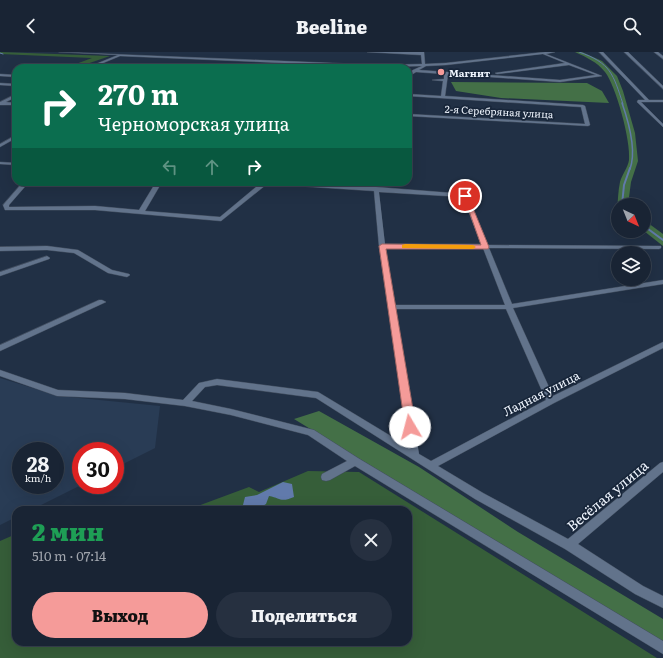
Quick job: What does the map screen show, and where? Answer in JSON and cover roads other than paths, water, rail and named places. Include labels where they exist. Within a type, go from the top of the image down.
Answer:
[{"type":"street","points":[[61,52],[312,64]]},
{"type":"street","points":[[98,64],[127,52]]},
{"type":"street","points":[[369,52],[422,53],[423,67]]},
{"type":"street","points":[[414,71],[423,67],[554,52]]},
{"type":"street","points":[[601,52],[647,100]]},
{"type":"street","points":[[626,52],[663,88]]},
{"type":"street","points":[[656,52],[663,58]]},
{"type":"street","points":[[414,71],[560,81],[600,76],[542,53]]},
{"type":"street","points":[[476,61],[479,63],[547,55]]},
{"type":"street","points":[[476,76],[570,64]]},
{"type":"street","points":[[412,67],[431,68],[444,71],[446,74]]},
{"type":"street","points":[[431,68],[446,67],[461,75]]},
{"type":"street","points":[[412,95],[443,97],[446,74]]},
{"type":"street","points":[[0,75],[12,76]]},
{"type":"street","points":[[434,80],[445,80]]},
{"type":"street","points":[[0,84],[12,85]]},
{"type":"street","points":[[0,98],[11,97]]},
{"type":"street","points":[[1,103],[11,97]]},
{"type":"street","name":"2-я Серебряная улица","points":[[412,115],[588,125],[583,106],[443,97]]},
{"type":"street","points":[[663,101],[638,100],[663,126]]},
{"type":"street","points":[[1,103],[12,104]]},
{"type":"street","points":[[0,146],[12,138]]},
{"type":"street","points":[[0,163],[12,164]]},
{"type":"street","points":[[23,186],[6,205],[8,208],[95,208],[221,219],[260,186]]},
{"type":"street","points":[[141,212],[157,186]]},
{"type":"street","points":[[328,186],[465,196],[509,307],[551,401]]},
{"type":"street","points":[[376,189],[382,246],[393,307],[415,457]]},
{"type":"street","points":[[382,246],[659,247]]},
{"type":"street","points":[[0,249],[47,248],[76,251],[110,272],[127,275]]},
{"type":"street","points":[[0,274],[47,258]]},
{"type":"street","points":[[393,307],[509,307],[663,282]]},
{"type":"street","points":[[0,348],[102,302]]},
{"type":"street","name":"Ладная улица","points":[[431,465],[551,401],[663,345]]},
{"type":"street","points":[[0,373],[57,393],[125,396],[185,403],[230,412],[312,432],[355,461],[663,648]]},
{"type":"street","points":[[185,403],[202,385],[217,382],[318,395],[479,496],[569,545],[639,590],[663,602]]},
{"type":"street","points":[[326,477],[355,461]]},
{"type":"street","name":"Весёлая улица","points":[[569,545],[663,466]]},
{"type":"water","points":[[283,482],[292,484],[294,497],[283,500],[269,496],[266,504],[262,506],[243,505],[245,497],[257,495]]},
{"type":"waterway","points":[[579,52],[590,56],[604,65],[613,77],[623,104]]},
{"type":"waterway","points":[[622,103],[631,136],[633,153],[630,169]]},
{"type":"waterway","points":[[623,198],[624,185],[630,168]]},
{"type":"waterway","points":[[651,231],[663,240]]},
{"type":"place","name":"Магнит","points":[[441,72]]}]
